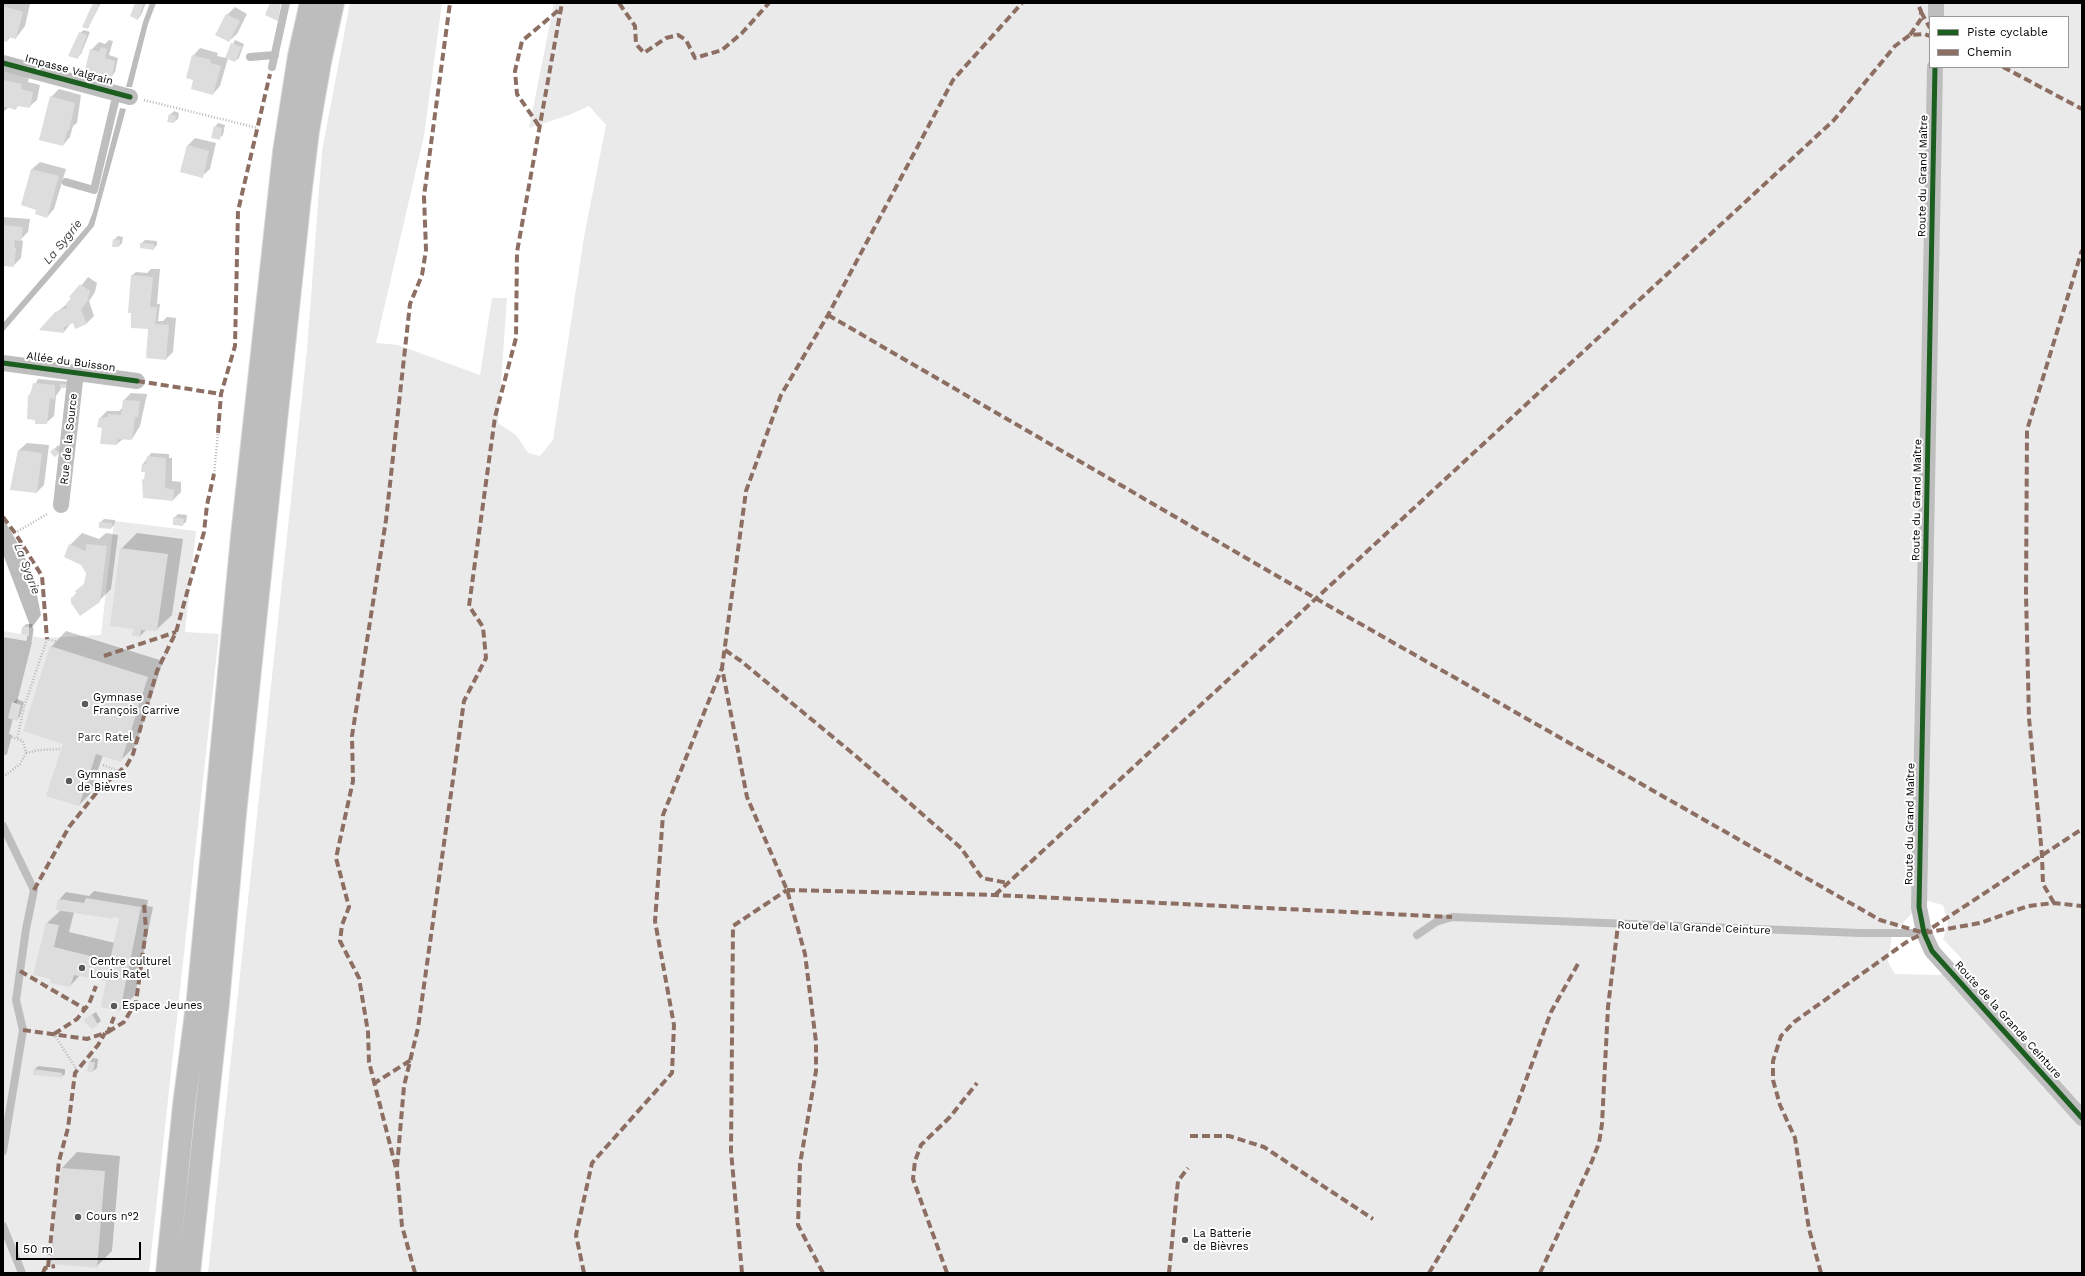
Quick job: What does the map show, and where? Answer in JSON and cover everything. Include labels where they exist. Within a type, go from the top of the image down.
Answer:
[{"type":"highway","points":[[167,1273],[184,1105],[198,998],[242,536],[284,152],[299,56],[311,3]]},
{"type":"highway","points":[[189,1273],[301,189],[320,62],[333,3]]},
{"type":"street","points":[[1936,3],[1936,16]]},
{"type":"street","name":"Impasse Valgrain","points":[[3,63],[124,95]]},
{"type":"street","name":"Route du Grand Maître","points":[[1924,933],[1919,899],[1935,68]]},
{"type":"street","name":"Allée du Buisson","points":[[3,363],[137,381]]},
{"type":"street","name":"Rue de la Source","points":[[62,505],[76,372]]},
{"type":"street","name":"Route de la Grande Ceinture","points":[[1924,933],[1932,951],[2082,1118]]},
{"type":"lane","points":[[272,67],[286,3]]},
{"type":"lane","points":[[250,57],[275,56]]},
{"type":"lane","points":[[66,182],[94,190],[124,95]]},
{"type":"lane","points":[[3,826],[34,890],[26,929],[16,1000],[23,1030],[3,1151]]},
{"type":"lane","name":"Route de la Grande Ceinture","points":[[1417,935],[1436,922],[1452,917],[1836,932],[1924,933]]},
{"type":"lane","points":[[3,1226],[22,1273]]},
{"type":"path","points":[[124,95],[258,128]]},
{"type":"path","points":[[214,474],[218,433]]},
{"type":"path","points":[[16,533],[62,505]]},
{"type":"path","points":[[18,739],[24,706],[47,639],[151,669],[166,654]]},
{"type":"path","points":[[3,734],[23,741],[26,753],[20,764],[3,777]]},
{"type":"path","points":[[26,753],[39,750],[61,749]]},
{"type":"path","points":[[103,765],[120,772]]},
{"type":"path","points":[[54,1034],[77,1070]]},
{"type":"green space","points":[[350,3],[442,3],[424,136],[376,343],[398,345],[480,375],[492,298],[507,298],[498,423],[516,435],[528,453],[540,456],[553,440],[584,237],[606,125],[589,106],[569,115],[529,128],[554,3],[2082,3],[2082,1273],[208,1273],[307,350],[322,151]],"holes":[[[1928,901],[1943,905],[1948,923],[1943,939],[1961,958],[1961,968],[1939,975],[1895,974],[1888,962],[1892,935],[1920,904]]]},
{"type":"green space","name":"Parc Ratel","points":[[114,521],[196,531],[185,632],[219,634],[149,1273],[3,1273],[3,631],[43,638],[101,635]]},
{"type":"water","points":[[150,3],[156,3],[148,24],[132,87],[126,87],[143,22]]},
{"type":"water","points":[[120,108],[126,109],[94,226],[3,332],[3,323],[88,225],[93,212]]},
{"type":"water","points":[[3,518],[24,554],[36,590],[41,615],[33,626],[32,637],[29,636],[29,623],[3,554]]},
{"type":"water","points":[[3,637],[32,642],[9,734],[12,735],[7,754],[3,756]]},
{"type":"building","points":[[93,3],[99,5],[88,29],[82,27]]},
{"type":"building","points":[[135,3],[144,3],[138,20],[130,16]]},
{"type":"building","points":[[270,3],[281,3],[278,21],[265,15]]},
{"type":"building","points":[[3,6],[23,12],[16,39],[8,37],[7,42],[3,41]]},
{"type":"building","points":[[226,14],[240,21],[229,42],[215,35]]},
{"type":"building","points":[[79,32],[87,35],[78,59],[68,56]]},
{"type":"building","points":[[231,43],[242,47],[235,62],[225,58]]},
{"type":"building","points":[[101,47],[107,49],[105,58],[115,61],[112,77],[99,74],[98,79],[87,76],[88,72],[85,70],[90,49],[99,52]]},
{"type":"building","points":[[192,55],[211,60],[210,63],[221,66],[213,95],[191,89],[193,80],[186,78]]},
{"type":"building","points":[[3,80],[22,84],[21,89],[33,92],[30,108],[17,106],[16,110],[3,106]]},
{"type":"building","points":[[50,96],[75,103],[69,131],[67,131],[63,146],[39,140]]},
{"type":"building","points":[[169,114],[176,116],[174,123],[167,122]]},
{"type":"building","points":[[214,126],[222,128],[220,140],[211,138]]},
{"type":"building","points":[[187,145],[209,151],[203,178],[180,172]]},
{"type":"building","points":[[31,169],[59,176],[47,218],[35,214],[36,210],[21,205]]},
{"type":"building","points":[[3,225],[23,227],[21,241],[15,240],[14,247],[16,248],[14,267],[3,266]]},
{"type":"building","points":[[113,239],[120,240],[119,247],[112,247]]},
{"type":"building","points":[[140,243],[154,244],[154,250],[140,248]]},
{"type":"building","points":[[131,275],[153,277],[150,307],[157,307],[155,324],[169,325],[166,360],[146,358],[148,329],[131,328],[131,313],[128,313]]},
{"type":"building","points":[[80,284],[90,291],[88,300],[81,310],[87,324],[75,329],[73,323],[64,327],[64,333],[39,330],[55,312],[67,308],[66,304],[71,298],[69,297]]},
{"type":"building","points":[[33,383],[55,385],[55,399],[50,398],[47,424],[35,424],[35,420],[27,419],[28,395],[30,396]]},
{"type":"building","points":[[60,384],[68,385],[68,388],[60,388]]},
{"type":"building","points":[[123,400],[140,401],[138,417],[135,417],[132,440],[118,439],[117,445],[100,444],[102,428],[97,427],[99,418],[108,417],[108,414],[121,415]]},
{"type":"building","points":[[54,448],[59,453],[55,457],[50,452]]},
{"type":"building","points":[[18,450],[42,453],[37,493],[10,490]]},
{"type":"building","points":[[147,456],[166,458],[165,488],[174,490],[173,501],[143,498],[142,479],[144,480],[145,472],[141,472],[142,464],[146,464]]},
{"type":"building","points":[[173,517],[184,519],[183,526],[173,525]]},
{"type":"building","points":[[99,522],[112,523],[111,529],[99,528]]},
{"type":"building","points":[[69,544],[86,551],[86,544],[107,546],[100,602],[80,616],[71,603],[71,598],[77,594],[75,591],[84,584],[86,573],[81,565],[64,557]]},
{"type":"building","points":[[120,548],[168,554],[157,631],[141,630],[140,637],[132,636],[133,629],[110,626]]},
{"type":"building","points":[[22,627],[29,627],[29,636],[21,634]]},
{"type":"building","name":"Gymnase François Carrive","points":[[50,646],[148,677],[121,762],[96,754],[79,806],[46,796],[63,744],[23,731]]},
{"type":"building","points":[[12,702],[21,705],[17,721],[8,718]]},
{"type":"building","name":"Centre culturel Louis Ratel","points":[[86,898],[141,907],[120,1011],[101,1007],[106,981],[74,975],[70,987],[50,983],[51,979],[33,975],[46,923],[59,925],[54,947],[110,961],[119,918],[114,917],[113,919],[56,910],[58,899],[84,903]]},
{"type":"building","points":[[92,1014],[98,1025],[92,1029],[83,1020]]},
{"type":"building","points":[[89,1062],[95,1062],[93,1072],[87,1072]]},
{"type":"building","points":[[33,1069],[62,1073],[62,1078],[33,1075]]},
{"type":"building","name":"Cours n°2","points":[[61,1168],[105,1171],[97,1268],[50,1264]]},
{"type":"waterway","name":"La Sygrie","points":[[25,646],[29,641],[31,630]]},
{"type":"marked path","points":[[415,1273],[402,1226],[397,1172],[369,1062],[368,1032],[359,978],[340,941],[342,925],[349,907],[336,858],[353,781],[352,736],[386,520],[410,304],[422,275],[426,250],[424,196],[450,3]]},
{"type":"marked path","points":[[397,1167],[404,1086],[418,1028],[464,701],[486,658],[483,627],[469,606],[495,417],[516,338],[517,252],[562,3]]},
{"type":"marked path","points":[[619,3],[635,26],[636,44],[644,53],[666,38],[678,35],[686,40],[695,58],[722,50],[742,33],[769,3]]},
{"type":"marked path","points":[[823,1273],[798,1225],[800,1164],[816,1071],[816,1042],[805,954],[787,890],[747,797],[722,668],[746,491],[781,395],[828,315],[953,80],[1022,3]]},
{"type":"marked path","points":[[1910,35],[1921,19],[1921,11],[1917,3]]},
{"type":"marked path","points":[[539,126],[517,94],[515,71],[522,41],[560,9]]},
{"type":"marked path","points":[[1921,12],[1929,26]]},
{"type":"marked path","points":[[995,895],[1834,120],[1895,46],[1910,35],[1924,34],[1929,36]]},
{"type":"marked path","points":[[2005,68],[2082,109]]},
{"type":"marked path","points":[[218,433],[221,394],[235,346],[238,211],[270,74]]},
{"type":"marked path","points":[[2054,903],[2043,884],[2042,855],[2029,718],[2026,595],[2027,430],[2082,250]]},
{"type":"marked path","points":[[828,315],[1315,598],[1880,920],[1924,933],[1980,923],[2028,906],[2054,903],[2082,906]]},
{"type":"marked path","points":[[137,381],[221,394]]},
{"type":"marked path","points":[[34,890],[69,827],[101,787],[127,765],[133,754],[157,671],[176,632],[204,532],[207,505],[214,474]]},
{"type":"marked path","points":[[3,517],[42,576],[47,639]]},
{"type":"marked path","points":[[104,656],[176,632]]},
{"type":"marked path","points":[[725,650],[741,661],[857,757],[961,848],[982,878],[1008,883]]},
{"type":"marked path","points":[[584,1273],[576,1235],[592,1163],[672,1073],[674,1025],[655,921],[663,815],[722,668]]},
{"type":"marked path","points":[[1821,1273],[1809,1229],[1795,1138],[1780,1105],[1773,1080],[1773,1061],[1781,1036],[1794,1022],[1908,941],[1924,933],[2082,829]]},
{"type":"marked path","points":[[787,890],[995,895],[1452,917]]},
{"type":"marked path","points":[[742,1273],[731,1151],[733,926],[787,890]]},
{"type":"marked path","points":[[108,1032],[124,1022],[136,1002],[146,930],[144,903]]},
{"type":"marked path","points":[[1540,1273],[1599,1143],[1602,1124],[1608,1007],[1618,925]]},
{"type":"marked path","points":[[1429,1273],[1459,1223],[1493,1159],[1512,1118],[1551,1012],[1579,962]]},
{"type":"marked path","points":[[20,971],[85,1009]]},
{"type":"marked path","points":[[54,1034],[77,1019],[89,1004],[96,986]]},
{"type":"marked path","points":[[23,1030],[87,1039],[108,1032],[114,1017]]},
{"type":"marked path","points":[[48,1267],[59,1161],[68,1128],[75,1073],[98,1045],[105,1033]]},
{"type":"marked path","points":[[373,1084],[411,1060]]},
{"type":"marked path","points":[[947,1273],[913,1179],[915,1161],[921,1145],[950,1117],[977,1083]]},
{"type":"marked path","points":[[1190,1136],[1229,1136],[1264,1147],[1373,1219]]},
{"type":"marked path","points":[[1169,1273],[1178,1181],[1188,1168]]},
{"type":"marked path","points":[[43,1273],[45,1268],[55,1266]]},
{"type":"cycle path","points":[[3,63],[130,97]]},
{"type":"cycle path","points":[[1935,68],[1919,907],[1924,933],[1932,951],[2082,1118]]},
{"type":"cycle path","points":[[3,363],[137,381]]},
{"type":"place","name":"Gymnase François Carrive","points":[[85,704]]},
{"type":"place","name":"Gymnase de Bièvres","points":[[69,781]]},
{"type":"place","name":"Centre culturel Louis Ratel","points":[[82,968]]},
{"type":"place","name":"Espace Jeunes","points":[[114,1006]]},
{"type":"place","name":"Cours n°2","points":[[78,1217]]},
{"type":"place","name":"La Batterie de Bièvres","points":[[1185,1240]]}]
